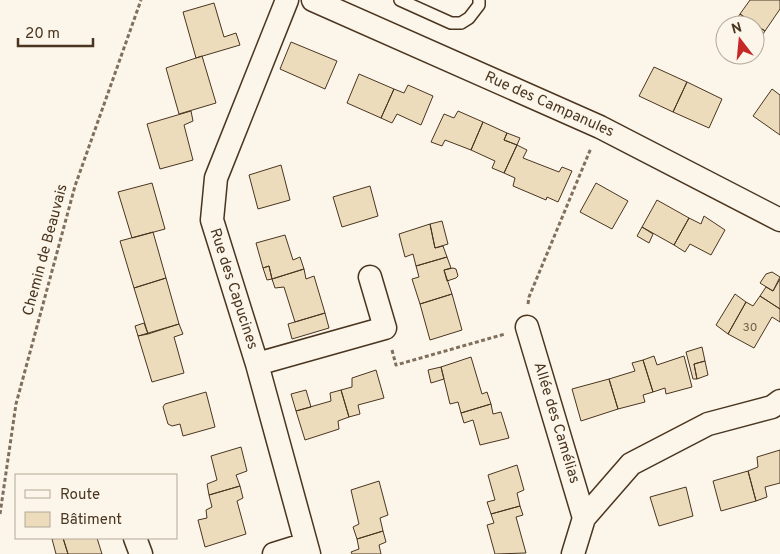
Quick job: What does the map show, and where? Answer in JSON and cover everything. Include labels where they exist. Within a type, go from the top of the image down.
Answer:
[{"type":"street","name":"Rue des Capucines","points":[[287,0],[216,178],[212,220],[257,364],[308,549]]},
{"type":"street","name":"Rue des Campanules","points":[[312,0],[600,127],[780,220]]},
{"type":"street","points":[[257,364],[385,328],[370,277]]},
{"type":"street","name":"Allée des Camélias","points":[[526,327],[584,518]]},
{"type":"street","points":[[573,554],[584,518],[631,464],[708,424],[772,407],[780,401]]},
{"type":"street","points":[[135,539],[141,554]]},
{"type":"street","points":[[274,554],[308,549]]},
{"type":"lane","points":[[400,0],[451,23],[461,23],[469,18],[479,5],[479,0]]},
{"type":"path","name":"Chemin de Beauvais","points":[[0,514],[16,404],[75,186],[141,0]]},
{"type":"path","points":[[385,328],[396,365],[526,327],[529,297],[600,127]]},
{"type":"building","points":[[750,0],[780,0],[780,9],[765,31],[765,15],[740,14]]},
{"type":"building","points":[[214,3],[224,37],[236,33],[240,45],[196,58],[183,12]]},
{"type":"building","points":[[291,42],[337,61],[325,89],[280,69]]},
{"type":"building","points":[[202,56],[216,103],[179,114],[166,68]]},
{"type":"building","points":[[654,67],[687,82],[673,112],[639,96]]},
{"type":"building","points":[[359,74],[394,89],[381,118],[347,103]]},
{"type":"building","points":[[687,82],[722,99],[709,128],[673,112]]},
{"type":"building","points":[[408,85],[433,96],[421,125],[397,114],[392,123],[381,118],[394,89],[404,93]]},
{"type":"building","points":[[772,89],[780,95],[780,135],[753,116]]},
{"type":"building","points":[[191,111],[193,121],[184,125],[193,160],[160,169],[147,124]]},
{"type":"building","points":[[458,111],[483,122],[471,150],[445,140],[442,146],[431,142],[444,114],[454,118]]},
{"type":"building","points":[[483,122],[507,133],[504,140],[517,145],[504,173],[492,168],[495,161],[471,150]]},
{"type":"building","points":[[507,133],[520,138],[517,145],[504,140]]},
{"type":"building","points":[[517,145],[527,150],[523,158],[559,172],[562,167],[572,171],[558,202],[547,197],[546,200],[513,186],[515,178],[504,173]]},
{"type":"building","points":[[281,165],[290,200],[258,209],[249,175]]},
{"type":"building","points":[[152,183],[165,229],[132,238],[118,192]]},
{"type":"building","points":[[596,183],[628,201],[612,229],[580,212]]},
{"type":"building","points":[[370,186],[378,216],[342,227],[333,197]]},
{"type":"building","points":[[657,200],[689,218],[674,245],[642,227]]},
{"type":"building","points":[[704,216],[725,230],[711,255],[690,244],[685,252],[674,245],[689,218],[701,224]]},
{"type":"building","points":[[442,221],[448,244],[435,248],[430,224]]},
{"type":"building","points":[[430,224],[435,248],[443,246],[447,257],[416,266],[413,254],[405,257],[399,234]]},
{"type":"building","points":[[642,227],[653,234],[649,243],[637,236]]},
{"type":"building","points":[[153,232],[166,278],[134,288],[120,241]]},
{"type":"building","points":[[285,235],[293,260],[300,257],[304,269],[272,279],[269,266],[263,268],[256,243]]},
{"type":"building","points":[[447,257],[451,268],[444,270],[452,294],[420,304],[412,279],[419,277],[416,266]]},
{"type":"building","points":[[269,266],[272,279],[267,280],[263,268]]},
{"type":"building","points":[[304,269],[306,279],[314,276],[325,313],[295,322],[284,287],[275,288],[272,279]]},
{"type":"building","points":[[456,269],[458,276],[447,281],[444,270]]},
{"type":"building","points":[[772,272],[780,277],[773,291],[760,283],[766,274]]},
{"type":"building","points":[[166,278],[179,324],[148,334],[134,288]]},
{"type":"building","points":[[780,279],[780,309],[760,296],[766,287],[773,291]]},
{"type":"building","points":[[452,294],[462,330],[430,340],[420,304]]},
{"type":"building","points":[[735,294],[746,302],[728,334],[716,325]]},
{"type":"building","points":[[760,296],[780,309],[780,322],[772,317],[754,348],[728,334],[746,302],[753,306]]},
{"type":"building","points":[[325,313],[329,328],[292,339],[288,324]]},
{"type":"building","points":[[144,323],[148,334],[138,336],[135,326]]},
{"type":"building","points":[[179,324],[183,334],[174,337],[184,373],[152,382],[138,336]]},
{"type":"building","points":[[702,347],[705,361],[694,364],[697,379],[693,379],[686,352]]},
{"type":"building","points":[[654,356],[657,365],[684,356],[692,387],[666,394],[665,388],[653,392],[643,360]]},
{"type":"building","points":[[471,357],[482,394],[487,392],[491,404],[461,413],[458,402],[450,404],[441,367]]},
{"type":"building","points":[[643,360],[653,392],[643,395],[645,402],[618,409],[609,379],[635,371],[632,363]]},
{"type":"building","points":[[705,361],[708,375],[697,379],[694,364]]},
{"type":"building","points":[[441,367],[444,379],[431,383],[428,370]]},
{"type":"building","points":[[376,370],[384,398],[358,405],[360,414],[349,417],[341,390],[352,387],[352,378]]},
{"type":"building","points":[[609,379],[618,409],[581,421],[572,389]]},
{"type":"building","points":[[306,390],[311,407],[296,411],[291,394]]},
{"type":"building","points":[[341,390],[349,417],[338,421],[339,429],[305,440],[296,411],[331,401],[330,393]]},
{"type":"building","points":[[206,392],[215,427],[183,436],[180,424],[172,426],[168,424],[163,407],[165,404]]},
{"type":"building","points":[[491,404],[493,414],[501,412],[509,438],[480,445],[473,420],[464,423],[461,413]]},
{"type":"building","points":[[241,447],[247,471],[236,475],[240,486],[209,495],[207,484],[217,480],[211,456]]},
{"type":"building","points":[[780,450],[780,483],[765,487],[767,497],[756,501],[748,471],[758,467],[757,457]]},
{"type":"building","points":[[517,465],[524,490],[517,493],[520,506],[491,514],[487,502],[495,500],[488,475]]},
{"type":"building","points":[[748,471],[756,501],[721,511],[713,481]]},
{"type":"building","points":[[379,481],[388,515],[380,518],[383,531],[357,539],[353,527],[359,524],[351,490]]},
{"type":"building","points":[[240,486],[243,498],[237,501],[246,534],[205,547],[198,520],[207,518],[206,510],[212,507],[209,495]]},
{"type":"building","points":[[686,487],[693,516],[659,526],[650,497]]},
{"type":"building","points":[[520,506],[523,515],[516,517],[526,553],[495,554],[487,525],[494,523],[491,514]]},
{"type":"building","points":[[383,531],[386,542],[379,545],[381,554],[352,554],[351,552],[359,549],[357,539]]},
{"type":"building","points":[[52,539],[63,539],[68,554],[56,554]]},
{"type":"building","points":[[63,539],[97,539],[102,554],[68,554]]}]
